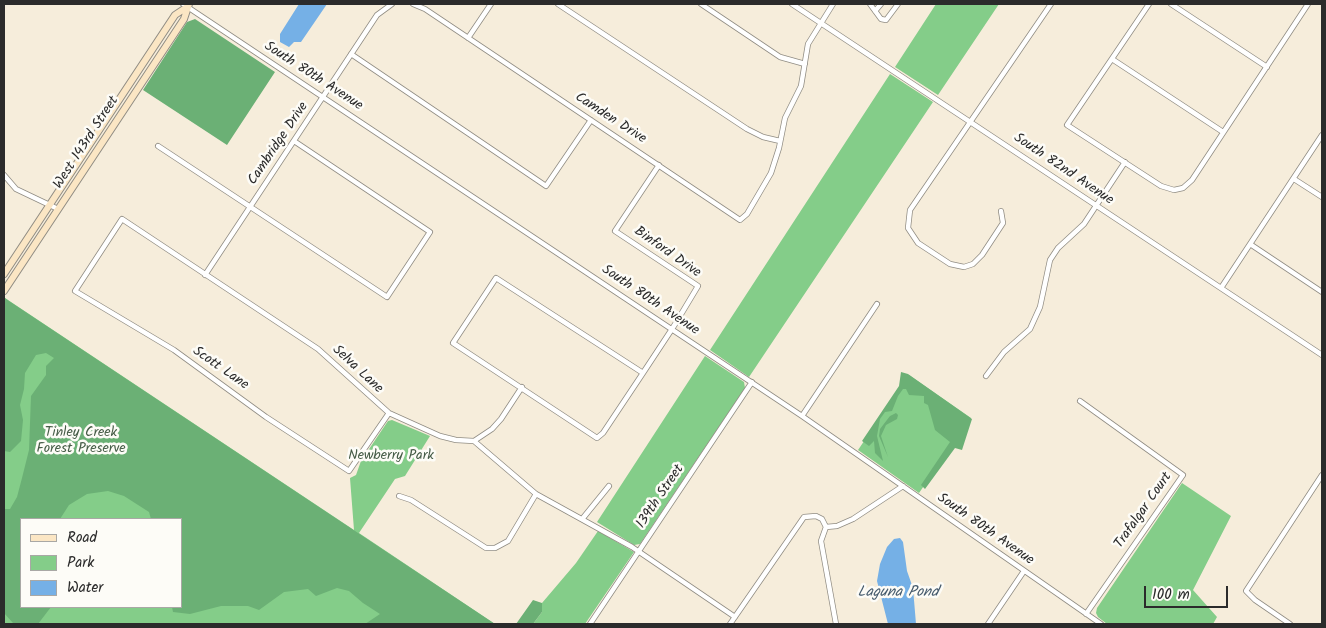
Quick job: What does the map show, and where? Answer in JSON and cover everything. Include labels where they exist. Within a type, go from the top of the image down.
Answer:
[{"type":"main road","name":"West 143rd Street","points":[[4,274],[175,15],[186,5]]},
{"type":"main road","name":"West 143rd Street","points":[[4,291],[184,19],[186,5]]},
{"type":"street","name":"Cambridge Drive","points":[[205,275],[351,54],[378,15],[392,4]]},
{"type":"street","points":[[413,4],[468,38],[491,4]]},
{"type":"street","points":[[558,4],[748,129],[763,137],[780,140],[785,118],[801,86],[808,44],[833,4]]},
{"type":"street","points":[[701,4],[780,57],[805,64]]},
{"type":"street","name":"South 82nd Avenue","points":[[792,4],[1322,355]]},
{"type":"street","points":[[870,4],[881,19],[886,20],[898,4]]},
{"type":"street","points":[[875,11],[881,4]]},
{"type":"street","points":[[1002,211],[1003,222],[982,255],[973,264],[964,267],[950,264],[918,243],[909,232],[908,219],[910,210],[1051,4]]},
{"type":"street","points":[[1149,4],[1067,125],[1161,186],[1174,190],[1183,188],[1192,180],[1308,4]]},
{"type":"street","points":[[1171,4],[1267,67]]},
{"type":"street","name":"South 80th Avenue","points":[[186,5],[752,382],[1101,624]]},
{"type":"street","name":"Camden Drive","points":[[468,38],[740,220],[747,214],[772,173],[780,140]]},
{"type":"street","points":[[351,54],[546,186],[591,120]]},
{"type":"street","points":[[1112,59],[1223,132]]},
{"type":"street","points":[[1221,288],[1322,135]]},
{"type":"street","points":[[158,146],[387,297],[430,232],[294,141]]},
{"type":"street","points":[[986,376],[1004,352],[1030,329],[1040,307],[1050,260],[1058,248],[1084,224],[1125,162]]},
{"type":"street","name":"Binford Drive","points":[[522,387],[597,438],[603,433],[672,329],[698,286],[615,231],[659,165]]},
{"type":"street","points":[[4,175],[9,178],[16,189],[58,209]]},
{"type":"street","points":[[4,182],[9,178]]},
{"type":"street","points":[[1294,179],[1322,197]]},
{"type":"street","name":"Selva Lane","points":[[75,291],[122,220],[318,349],[389,413],[440,436],[456,440],[474,440]]},
{"type":"street","points":[[1250,244],[1322,292]]},
{"type":"street","points":[[643,373],[496,278],[453,343],[522,387],[501,419],[492,429],[474,440],[536,494],[583,518],[638,551],[735,617]]},
{"type":"street","name":"Scott Lane","points":[[75,291],[174,350],[266,417],[349,471],[389,413]]},
{"type":"street","points":[[802,416],[877,304]]},
{"type":"street","name":"139th Street","points":[[590,624],[752,382]]},
{"type":"street","name":"Trafalgar Court","points":[[1080,401],[1183,475],[1086,614]]},
{"type":"street","points":[[1290,624],[1255,600],[1246,591],[1322,475]]},
{"type":"street","points":[[583,518],[609,486]]},
{"type":"street","points":[[826,527],[837,526],[853,519],[903,486]]},
{"type":"street","points":[[399,496],[410,500],[486,548],[495,548],[508,541],[536,494]]},
{"type":"street","points":[[730,624],[804,517],[816,516],[822,519],[826,527],[821,541],[836,624]]},
{"type":"street","points":[[988,624],[1024,571]]},
{"type":"green space","points":[[936,4],[999,4],[938,95],[895,67]]},
{"type":"green space","points":[[195,19],[275,72],[227,145],[143,90],[187,22]]},
{"type":"green space","points":[[890,74],[933,102],[749,377],[710,350]]},
{"type":"green space","name":"Tinley Creek Forest Preserve","points":[[5,298],[354,530],[350,478],[356,475],[361,461],[388,421],[392,420],[430,436],[405,476],[395,479],[359,533],[495,624],[4,624]]},
{"type":"green space","name":"Tinley Creek Forest Preserve","points":[[5,298],[495,624],[365,624],[380,614],[349,591],[337,588],[316,596],[308,589],[284,592],[259,610],[248,606],[221,606],[190,614],[173,612],[172,608],[182,608],[182,518],[151,518],[149,512],[124,496],[108,491],[87,494],[69,505],[61,518],[20,518],[20,608],[50,608],[38,624],[13,623],[4,613],[4,509],[10,509],[17,497],[29,450],[31,396],[46,375],[46,366],[54,358],[46,353],[36,355],[25,373],[20,405],[23,420],[21,441],[10,452],[4,451]]},
{"type":"green space","points":[[705,356],[744,382],[745,388],[640,544],[634,545],[597,522]]},
{"type":"green space","points":[[901,372],[908,374],[972,419],[962,450],[955,448],[925,489],[921,485],[950,442],[935,430],[928,405],[924,403],[924,396],[909,395],[906,389],[903,389],[892,411],[885,412],[880,419],[877,436],[883,461],[875,453],[874,441],[869,446],[862,441],[899,386]]},
{"type":"green space","points":[[909,375],[971,418],[919,493],[858,450]]},
{"type":"green space","points":[[896,413],[898,415],[897,419],[886,425],[881,436],[888,457],[879,436],[880,429],[890,416]]},
{"type":"green space","points":[[1182,483],[1231,516],[1193,590],[1217,617],[1213,624],[1107,624],[1098,617],[1096,613],[1097,608]]},
{"type":"green space","points":[[598,531],[634,552],[585,624],[533,624],[542,612],[542,603],[576,563]]},
{"type":"green space","points":[[533,600],[542,603],[542,612],[533,624],[516,624]]},
{"type":"water","points":[[299,4],[327,4],[301,42],[294,42],[289,47],[280,42],[280,34]]},
{"type":"water","name":"Laguna Pond","points":[[900,538],[903,542],[907,571],[913,588],[916,624],[888,624],[877,581],[880,564],[887,547],[894,539]]},
{"type":"park label","name":"Newberry Park","points":[[391,457]]}]
